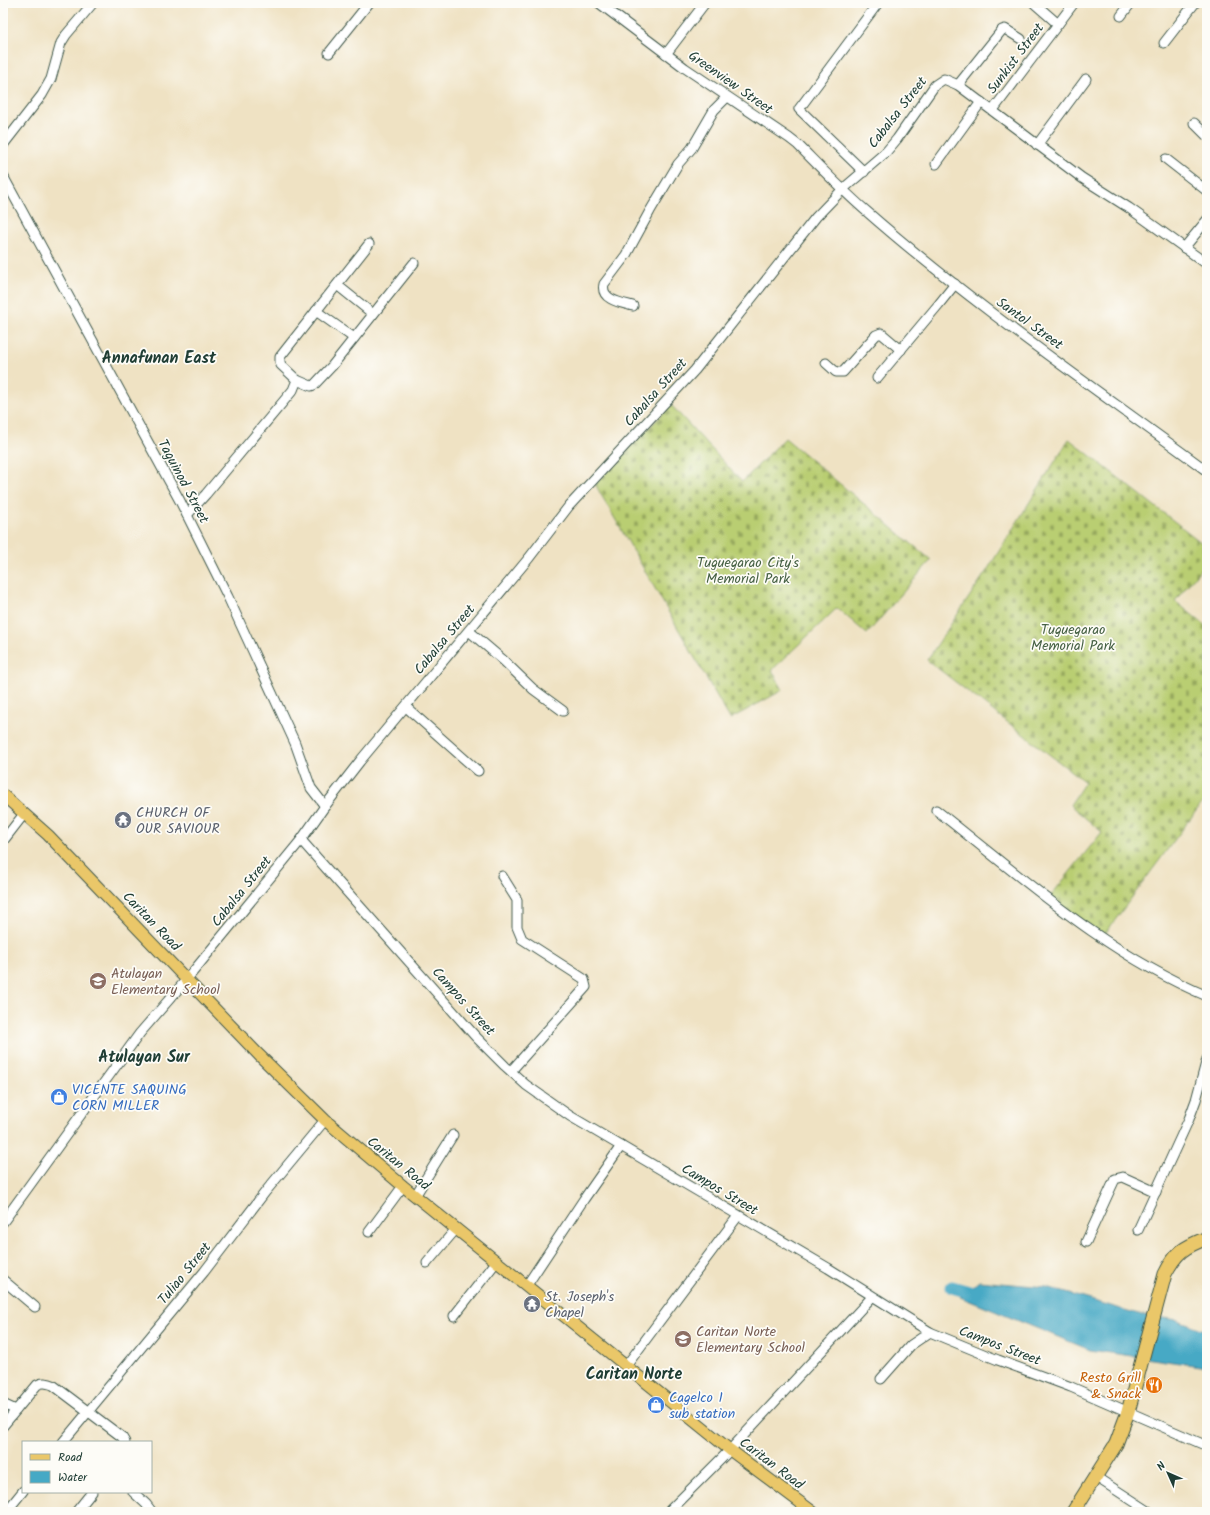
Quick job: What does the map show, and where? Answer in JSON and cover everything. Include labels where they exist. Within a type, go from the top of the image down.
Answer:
[{"type":"highway","points":[[1073,1512],[1116,1444],[1128,1412],[1165,1274],[1172,1260],[1182,1250],[1193,1243],[1207,1238]]},
{"type":"main road","name":"Caritan Road","points":[[3,795],[48,835],[325,1120],[403,1186],[730,1450],[813,1512]]},
{"type":"street","points":[[3,144],[42,95],[50,79],[61,43],[93,3]]},
{"type":"street","points":[[329,53],[369,3]]},
{"type":"street","name":"Greenview Street","points":[[599,3],[666,54],[798,145],[843,189]]},
{"type":"street","points":[[666,54],[705,3]]},
{"type":"street","points":[[864,172],[799,109],[878,3]]},
{"type":"street","points":[[1034,3],[1058,24]]},
{"type":"street","name":"Sunkist Street","points":[[992,110],[1074,3]]},
{"type":"street","points":[[1121,16],[1131,3]]},
{"type":"street","points":[[1164,43],[1195,3]]},
{"type":"street","points":[[958,85],[1002,30],[1005,28],[1021,39]]},
{"type":"street","name":"Cabalsa Street","points":[[3,1222],[128,1048],[154,1015],[187,979],[301,840],[325,806],[529,558],[569,506],[695,370],[800,236],[843,189],[886,152],[940,81],[944,79],[958,85],[1082,178],[1129,208],[1207,264]]},
{"type":"street","points":[[1037,145],[1086,79]]},
{"type":"street","points":[[634,306],[608,297],[604,293],[604,284],[626,255],[678,164],[692,148],[714,110],[727,97]]},
{"type":"street","points":[[936,164],[981,102]]},
{"type":"street","points":[[1194,123],[1207,136]]},
{"type":"street","points":[[1166,159],[1207,190]]},
{"type":"street","name":"Taguinod Street","points":[[3,176],[5,188],[187,515],[228,597],[295,744],[311,788],[325,806]]},
{"type":"street","name":"Santol Street","points":[[843,189],[865,210],[995,315],[1207,471]]},
{"type":"street","points":[[1184,248],[1207,220]]},
{"type":"street","points":[[369,244],[279,359],[281,364],[297,380],[313,386],[332,366],[414,263]]},
{"type":"street","points":[[877,378],[940,304],[955,284]]},
{"type":"street","points":[[337,285],[373,314]]},
{"type":"street","points":[[316,310],[354,338]]},
{"type":"street","points":[[826,363],[836,372],[843,372],[876,336],[881,333],[901,350]]},
{"type":"street","points":[[187,515],[293,390],[297,380]]},
{"type":"street","points":[[469,631],[534,689],[563,711]]},
{"type":"street","points":[[406,707],[478,771]]},
{"type":"street","points":[[936,810],[1053,904],[1117,949],[1166,978],[1207,996]]},
{"type":"street","points":[[3,841],[24,814]]},
{"type":"street","name":"Campos Street","points":[[301,840],[475,1036],[511,1072],[543,1098],[570,1116],[833,1272],[930,1332],[998,1360],[1071,1387],[1207,1446]]},
{"type":"street","points":[[502,876],[516,900],[518,926],[522,939],[584,979],[586,987],[511,1072]]},
{"type":"street","points":[[1138,1230],[1189,1119],[1196,1100],[1207,1059]]},
{"type":"street","name":"Tuliao Street","points":[[64,1441],[204,1272],[266,1191],[325,1120]]},
{"type":"street","points":[[416,1196],[453,1135]]},
{"type":"street","points":[[527,1286],[621,1146]]},
{"type":"street","points":[[1086,1242],[1115,1179],[1123,1177],[1156,1192]]},
{"type":"street","points":[[369,1232],[403,1186]]},
{"type":"street","points":[[626,1366],[738,1216]]},
{"type":"street","points":[[427,1264],[456,1229]]},
{"type":"street","points":[[454,1316],[496,1261]]},
{"type":"street","points":[[3,1280],[35,1307]]},
{"type":"street","points":[[668,1512],[730,1450],[872,1297]]},
{"type":"street","points":[[881,1379],[911,1345],[930,1332]]},
{"type":"street","points":[[3,1426],[37,1385],[42,1382],[53,1385],[122,1437],[124,1441]]},
{"type":"street","points":[[3,1404],[16,1410]]},
{"type":"street","points":[[1096,1477],[1150,1512]]},
{"type":"street","points":[[6,1512],[22,1492]]},
{"type":"street","points":[[76,1512],[91,1493]]},
{"type":"street","points":[[134,1493],[152,1512]]},
{"type":"green space","name":"Tuguegarao City's Memorial Park","points":[[671,405],[742,482],[785,438],[931,560],[867,634],[837,608],[772,670],[783,690],[730,719],[595,484]]},
{"type":"green space","name":"Tuguegarao Memorial Park","points":[[1069,439],[1207,547],[1207,561],[1175,601],[1207,627],[1207,796],[1104,935],[1049,898],[1102,832],[1070,805],[1085,782],[927,660],[986,572]]},
{"type":"water","points":[[979,1281],[1046,1287],[1142,1315],[1178,1320],[1207,1331],[1207,1367],[1090,1350],[960,1297]]},
{"type":"waterway","points":[[952,1287],[983,1296]]},
{"type":"place","name":"CHURCH OF OUR SAVIOUR","points":[[123,820]]},
{"type":"place","name":"Atulayan Elementary School","points":[[98,981]]},
{"type":"place","name":"VICENTE SAQUING CORN MILLER","points":[[59,1097]]},
{"type":"place","name":"St. Joseph's Chapel","points":[[532,1304]]},
{"type":"place","name":"Caritan Norte Elementary School","points":[[683,1339]]},
{"type":"place","name":"Resto Grill & Snack","points":[[1154,1385]]},
{"type":"place","name":"Cagelco 1 sub station","points":[[656,1405]]},
{"type":"district","name":"Annafunan East","points":[[159,357]]},
{"type":"district","name":"Atulayan Sur","points":[[144,1056]]},
{"type":"district","name":"Caritan Norte","points":[[634,1373]]}]
